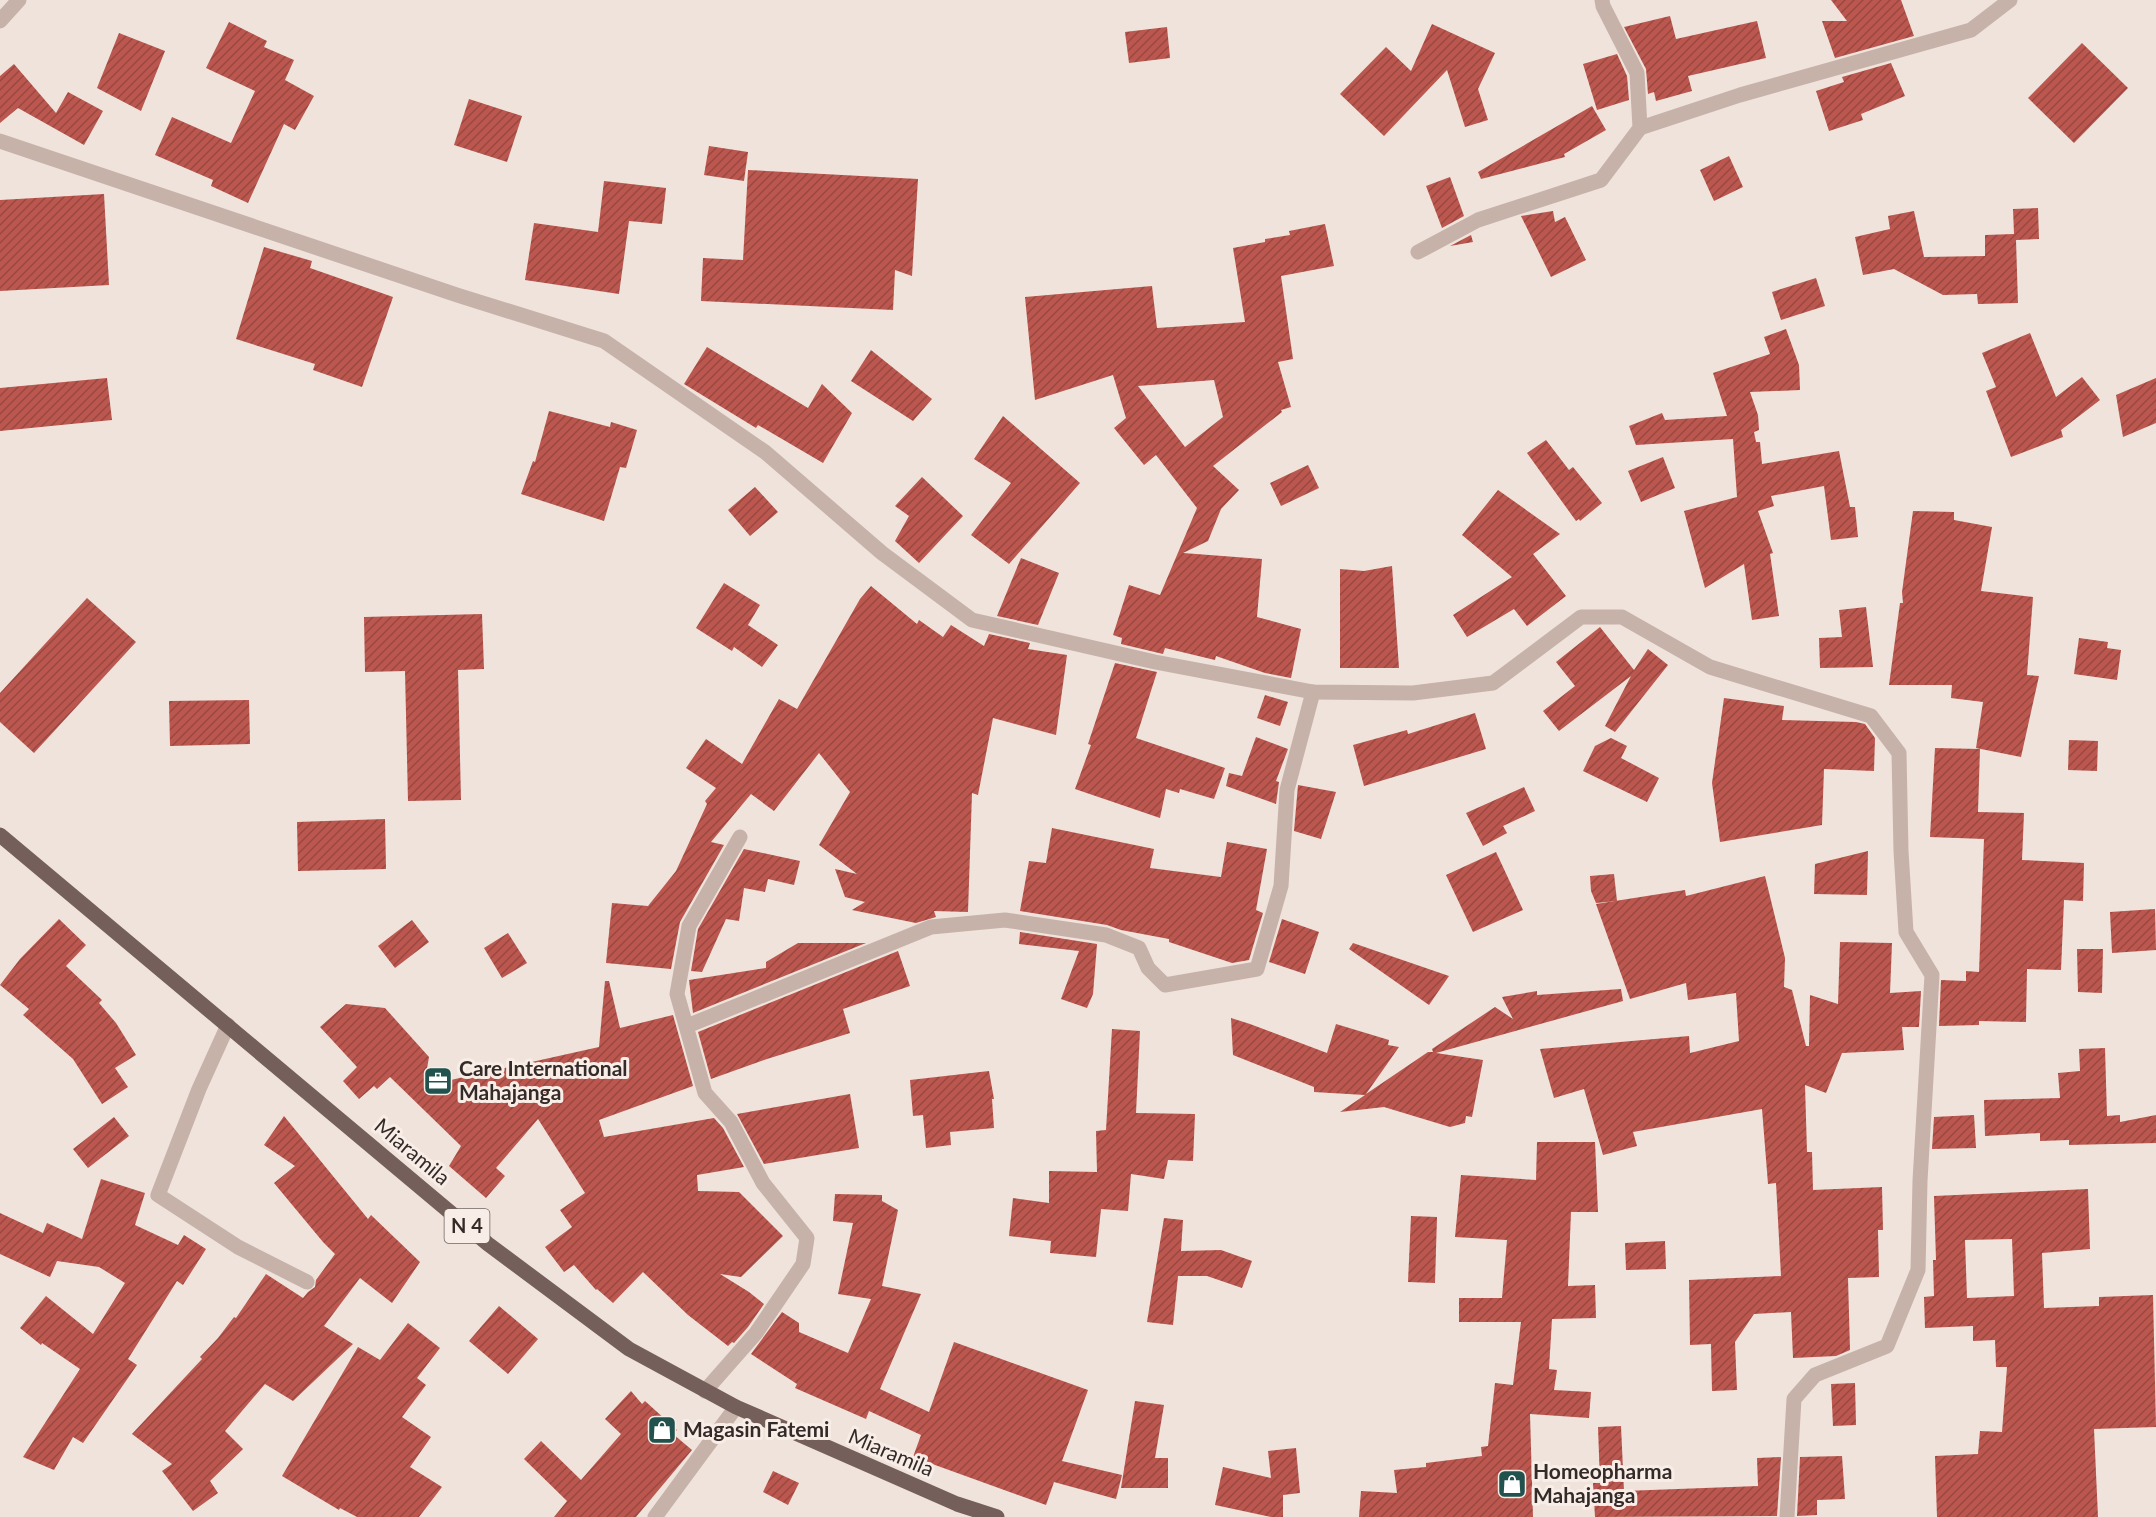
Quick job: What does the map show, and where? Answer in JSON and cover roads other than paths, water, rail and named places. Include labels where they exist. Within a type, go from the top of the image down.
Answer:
[{"type":"main road","name":"Miaramila","points":[[0,835],[488,1244],[629,1349],[736,1407],[947,1500],[997,1517]]},
{"type":"street","points":[[0,21],[19,0]]},
{"type":"street","points":[[1602,0],[1636,73],[1641,128]]},
{"type":"street","points":[[1418,252],[1478,220],[1601,180],[1641,128],[1740,95],[1971,30],[2010,0]]},
{"type":"street","points":[[0,141],[456,295],[604,341],[765,452],[882,553],[972,620],[1155,662],[1313,692],[1413,693],[1493,683],[1581,617],[1622,617],[1710,667],[1871,716],[1899,753],[1901,851],[1906,932],[1932,975],[1920,1181],[1918,1270],[1887,1346],[1815,1375],[1794,1399],[1787,1517]]},
{"type":"street","points":[[687,1026],[931,927],[1005,920],[1106,935],[1139,948],[1148,968],[1165,985],[1257,969],[1281,886],[1287,790],[1313,692]]},
{"type":"street","points":[[705,1391],[756,1332],[803,1264],[807,1238],[764,1183],[731,1122],[705,1093],[677,994],[689,926],[740,837]]},
{"type":"street","points":[[228,1025],[199,1089],[158,1195],[238,1247],[307,1282]]},
{"type":"street","points":[[655,1517],[736,1407]]},
{"type":"place","name":"Care International Mahajanga","points":[[438,1081]]},
{"type":"place","name":"Magasin Fatemi","points":[[662,1430]]},
{"type":"place","name":"Homeopharma Mahajanga","points":[[1512,1484]]}]
